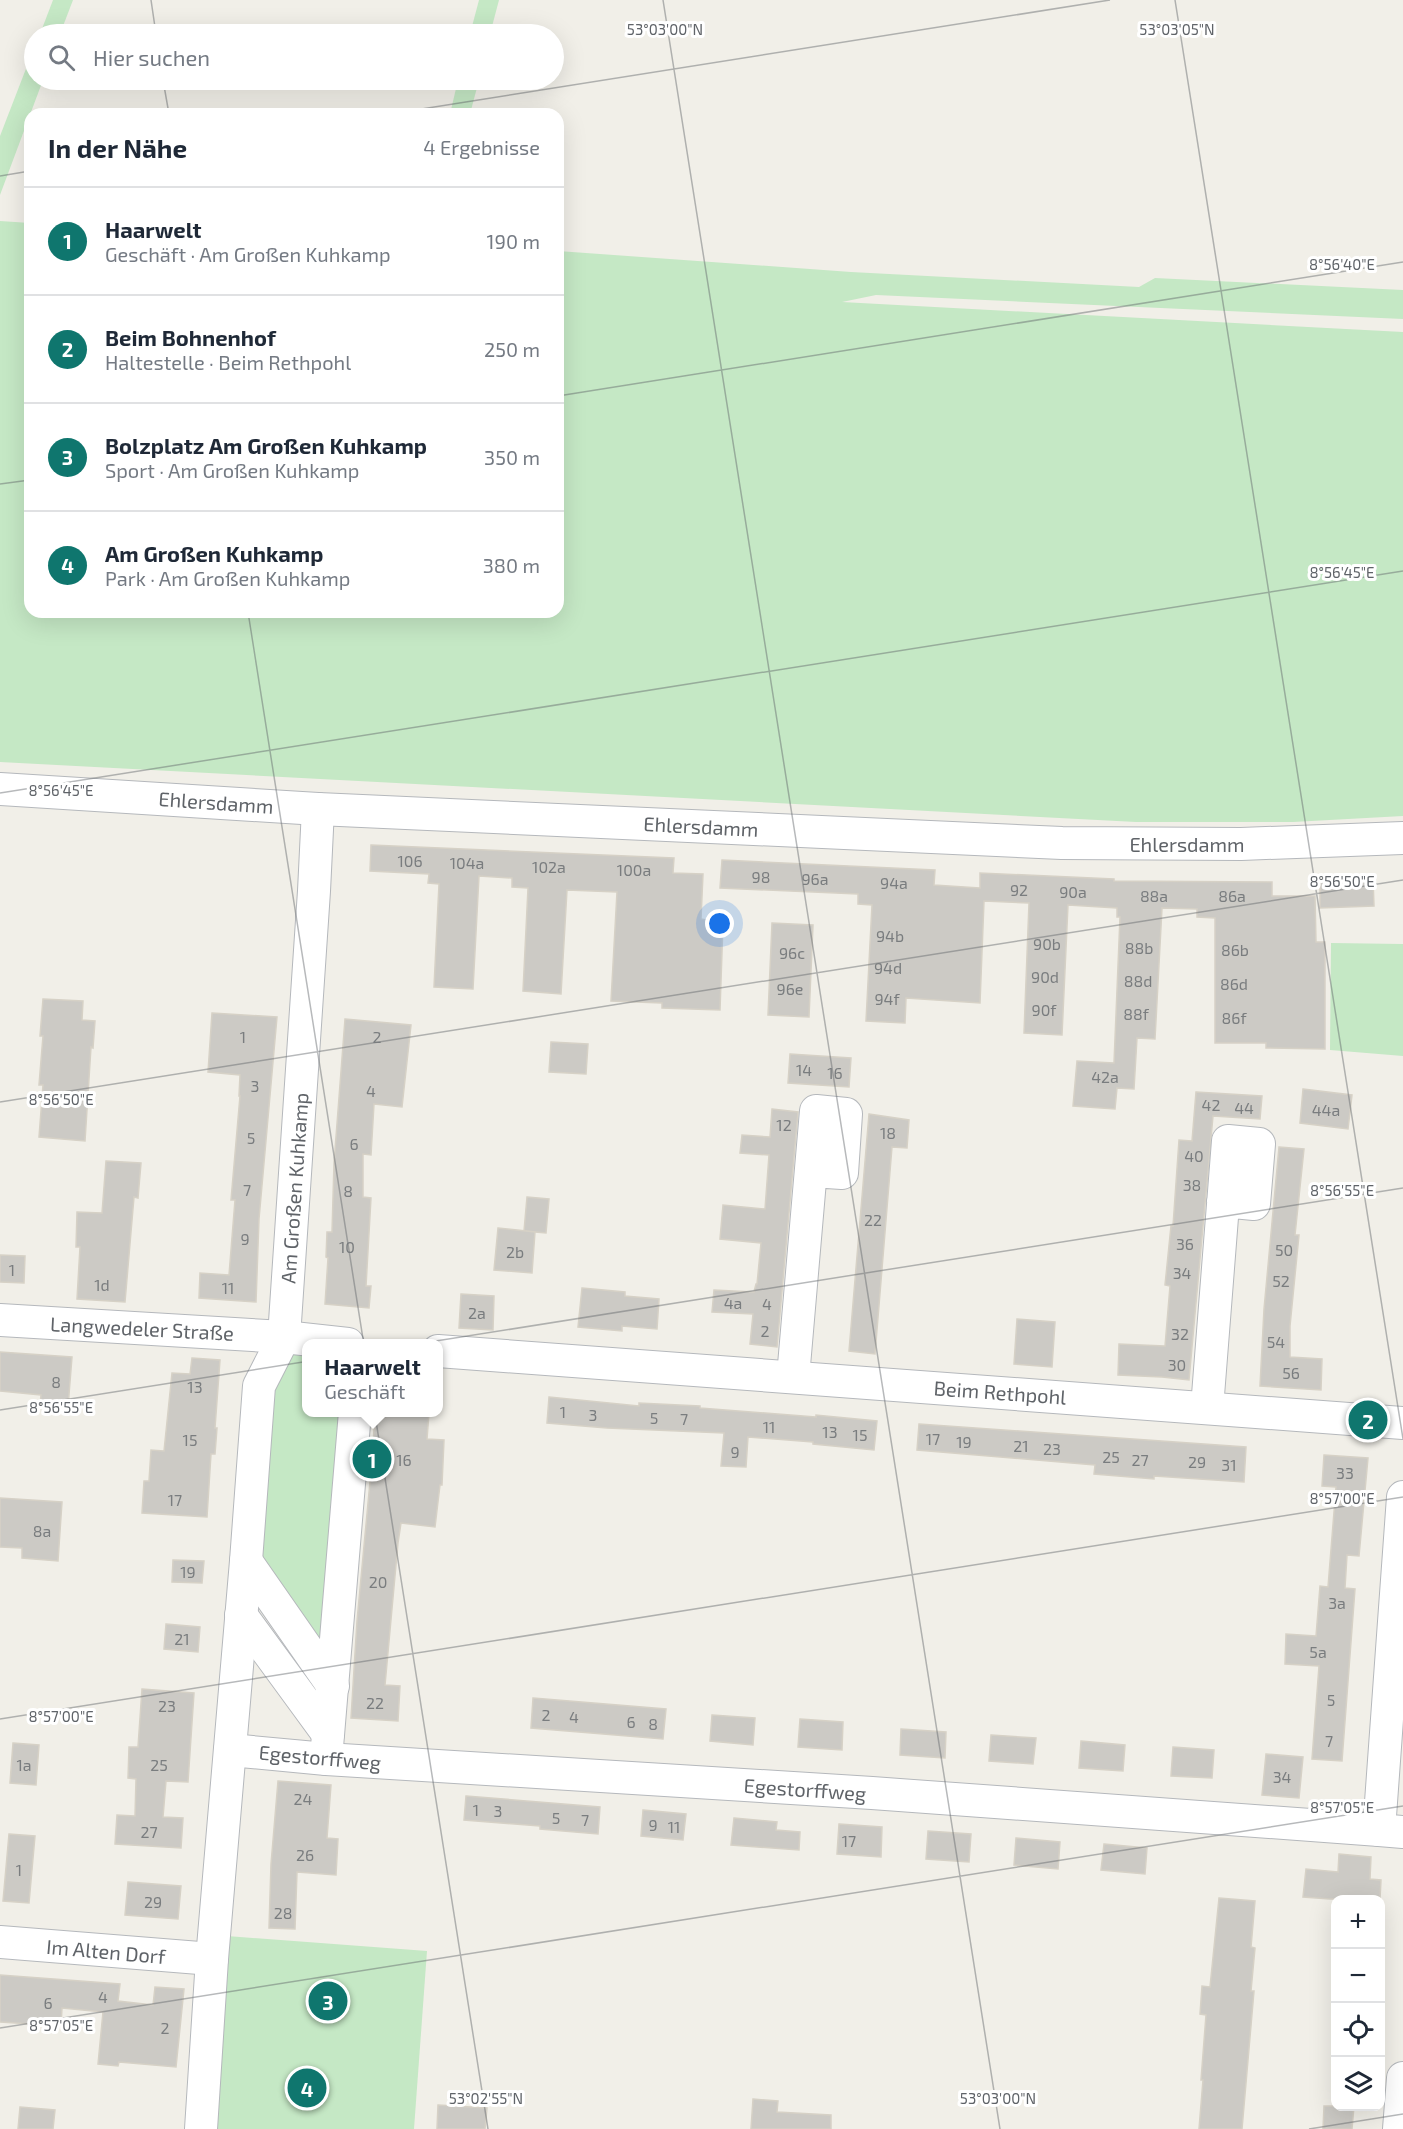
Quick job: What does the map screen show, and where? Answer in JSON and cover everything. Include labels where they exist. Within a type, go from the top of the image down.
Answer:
[{"type":"street","name":"Ehlersdamm","points":[[0,789],[318,809],[1062,843],[1241,844],[1403,838]]},
{"type":"street","name":"Am Großen Kuhkamp","points":[[201,2129],[212,1959],[231,1750],[259,1386],[284,1336],[318,809]]},
{"type":"street","points":[[793,1377],[812,1171]]},
{"type":"street","points":[[1207,1408],[1223,1201]]},
{"type":"street","name":"Langwedeler Straße","points":[[0,1320],[284,1336]]},
{"type":"street","points":[[284,1336],[308,1339]]},
{"type":"street","name":"Beim Rethpohl","points":[[443,1351],[1403,1423]]},
{"type":"street","points":[[327,1747],[356,1417]]},
{"type":"street","points":[[1391,1831],[1403,1497]]},
{"type":"street","points":[[246,1561],[333,1686]]},
{"type":"street","points":[[241,1615],[327,1747]]},
{"type":"street","name":"Egestorffweg","points":[[231,1750],[327,1747],[872,1793],[1391,1831]]},
{"type":"street","name":"Im Alten Dorf","points":[[0,1942],[212,1959]]},
{"type":"street","points":[[1399,2129],[1403,2078]]},
{"type":"green space","points":[[53,0],[73,0],[64,24],[44,24]]},
{"type":"green space","points":[[479,0],[499,0],[493,24],[473,24]]},
{"type":"green space","points":[[24,74],[24,90],[39,90],[33,108],[24,108],[24,131],[0,195],[0,136]]},
{"type":"green space","points":[[456,90],[476,90],[472,108],[451,108]]},
{"type":"green space","points":[[0,221],[24,223],[24,618],[564,618],[564,251],[851,272],[1139,287],[1155,278],[1403,290],[1403,319],[876,295],[842,302],[1403,332],[1403,816],[1293,822],[1136,822],[0,762]]},
{"type":"green space","points":[[1331,943],[1403,944],[1403,1056],[1330,1050]]},
{"type":"green space","points":[[289,1351],[302,1353],[302,1417],[345,1417],[326,1658],[258,1560],[266,1410]]},
{"type":"green space","points":[[227,1936],[427,1951],[414,2129],[213,2129]]},
{"type":"building","points":[[371,845],[674,858],[673,873],[703,874],[701,919],[723,923],[720,1010],[662,1008],[662,1003],[611,1001],[617,892],[567,890],[561,994],[523,991],[528,888],[512,887],[512,878],[479,876],[473,989],[434,987],[439,884],[428,883],[429,874],[370,871]]},
{"type":"building","points":[[722,860],[935,870],[934,885],[980,888],[980,873],[1114,879],[1114,881],[1272,882],[1272,896],[1315,896],[1316,942],[1325,942],[1325,1049],[1266,1048],[1266,1043],[1215,1043],[1215,918],[1197,917],[1197,909],[1162,908],[1155,1039],[1137,1038],[1134,1089],[1117,1088],[1115,1109],[1073,1106],[1077,1061],[1114,1063],[1120,917],[1117,917],[1117,908],[1068,905],[1062,1035],[1024,1033],[1029,903],[984,901],[980,1003],[906,998],[905,1023],[866,1021],[872,905],[858,904],[858,894],[720,888]]},
{"type":"building","points":[[1373,879],[1374,906],[1320,908],[1320,881]]},
{"type":"building","points":[[772,923],[813,925],[809,1017],[768,1015]]},
{"type":"building","points":[[43,999],[83,1001],[82,1020],[95,1021],[93,1048],[91,1047],[85,1141],[39,1137],[43,1085],[39,1085]]},
{"type":"building","points":[[212,1013],[277,1017],[259,1219],[256,1302],[199,1298],[200,1273],[229,1275],[235,1200],[231,1200],[240,1096],[240,1075],[208,1072]]},
{"type":"building","points":[[345,1019],[411,1025],[402,1107],[374,1104],[371,1155],[363,1154],[363,1197],[371,1198],[366,1286],[371,1286],[369,1308],[325,1304],[327,1232],[332,1232],[334,1163]]},
{"type":"building","points":[[551,1042],[588,1044],[586,1074],[549,1072]]},
{"type":"building","points":[[790,1054],[851,1058],[849,1087],[788,1083]]},
{"type":"building","points":[[1303,1089],[1352,1095],[1348,1129],[1300,1123]]},
{"type":"building","points":[[1196,1092],[1262,1096],[1260,1119],[1213,1116],[1189,1380],[1118,1375],[1119,1344],[1165,1346],[1170,1286],[1165,1285],[1171,1226],[1173,1226],[1179,1140],[1192,1141]]},
{"type":"building","points":[[772,1109],[798,1112],[777,1347],[750,1344],[753,1314],[712,1312],[714,1290],[754,1292],[757,1284],[761,1243],[720,1239],[723,1205],[765,1209],[769,1155],[740,1153],[742,1135],[770,1137]]},
{"type":"building","points":[[869,1114],[909,1120],[907,1148],[892,1147],[875,1354],[849,1351]]},
{"type":"building","points":[[1279,1147],[1304,1149],[1295,1235],[1299,1235],[1290,1326],[1290,1357],[1322,1359],[1321,1390],[1260,1386],[1264,1309]]},
{"type":"building","points":[[106,1161],[141,1163],[138,1198],[134,1197],[125,1302],[77,1299],[80,1247],[76,1247],[77,1212],[102,1213]]},
{"type":"building","points":[[527,1197],[549,1199],[546,1233],[524,1231]]},
{"type":"building","points":[[498,1228],[535,1232],[532,1273],[494,1270]]},
{"type":"building","points":[[0,1255],[25,1256],[24,1283],[0,1282]]},
{"type":"building","points":[[582,1288],[625,1292],[625,1296],[659,1299],[657,1329],[622,1326],[622,1331],[578,1327]]},
{"type":"building","points":[[461,1294],[494,1296],[493,1330],[459,1328]]},
{"type":"building","points":[[1017,1319],[1055,1322],[1052,1367],[1014,1364]]},
{"type":"building","points":[[0,1352],[72,1357],[68,1407],[40,1405],[41,1395],[0,1391]]},
{"type":"building","points":[[192,1358],[220,1360],[215,1454],[211,1454],[207,1517],[142,1513],[144,1481],[149,1481],[151,1450],[164,1451],[172,1373],[190,1374]]},
{"type":"building","points":[[549,1397],[639,1406],[639,1403],[700,1406],[700,1408],[877,1421],[874,1450],[748,1437],[746,1467],[721,1466],[724,1433],[547,1423]]},
{"type":"building","points":[[375,1417],[429,1417],[427,1439],[444,1440],[442,1485],[440,1485],[435,1527],[401,1523],[385,1685],[400,1686],[398,1721],[351,1718],[357,1621],[371,1471],[368,1471],[370,1445],[373,1445]]},
{"type":"building","points":[[919,1424],[1246,1447],[1244,1482],[1094,1474],[1095,1465],[917,1450]]},
{"type":"building","points":[[1324,1455],[1368,1458],[1359,1556],[1347,1555],[1345,1588],[1355,1589],[1342,1761],[1312,1759],[1319,1666],[1285,1664],[1286,1634],[1316,1636],[1320,1586],[1328,1587],[1336,1487],[1322,1486]]},
{"type":"building","points":[[0,1498],[62,1502],[58,1561],[22,1558],[22,1548],[0,1547]]},
{"type":"building","points":[[173,1560],[204,1561],[202,1583],[172,1582]]},
{"type":"building","points":[[166,1624],[200,1627],[198,1652],[164,1649]]},
{"type":"building","points":[[142,1689],[194,1693],[188,1782],[166,1781],[163,1817],[183,1818],[181,1848],[115,1844],[117,1815],[135,1816],[136,1779],[128,1778],[129,1747],[138,1747]]},
{"type":"building","points":[[533,1698],[666,1709],[663,1739],[531,1728]]},
{"type":"building","points":[[712,1715],[755,1718],[753,1745],[710,1741]]},
{"type":"building","points":[[800,1719],[843,1722],[842,1750],[798,1747]]},
{"type":"building","points":[[901,1729],[946,1732],[945,1758],[900,1755]]},
{"type":"building","points":[[991,1735],[1036,1738],[1033,1764],[989,1761]]},
{"type":"building","points":[[1081,1741],[1125,1745],[1123,1771],[1079,1768]]},
{"type":"building","points":[[13,1743],[39,1745],[36,1785],[10,1783]]},
{"type":"building","points":[[1173,1747],[1214,1750],[1212,1778],[1171,1776]]},
{"type":"building","points":[[1266,1754],[1303,1757],[1299,1798],[1262,1795]]},
{"type":"building","points":[[278,1781],[331,1785],[327,1838],[338,1839],[336,1875],[297,1872],[295,1929],[269,1928],[271,1864]]},
{"type":"building","points":[[466,1796],[600,1807],[598,1834],[540,1829],[540,1826],[464,1820]]},
{"type":"building","points":[[643,1810],[686,1814],[683,1840],[641,1836]]},
{"type":"building","points":[[734,1818],[777,1822],[776,1830],[800,1832],[799,1850],[731,1845]]},
{"type":"building","points":[[839,1824],[882,1827],[881,1857],[837,1854]]},
{"type":"building","points":[[928,1831],[971,1834],[969,1862],[926,1859]]},
{"type":"building","points":[[9,1834],[35,1836],[29,1903],[3,1901]]},
{"type":"building","points":[[1016,1838],[1060,1842],[1058,1869],[1014,1865]]},
{"type":"building","points":[[1104,1844],[1147,1848],[1145,1874],[1101,1870]]},
{"type":"building","points":[[1339,1854],[1371,1857],[1370,1879],[1381,1880],[1380,1895],[1331,1895],[1331,1899],[1303,1897],[1306,1869],[1338,1872]]},
{"type":"building","points":[[128,1882],[181,1886],[178,1919],[125,1915]]},
{"type":"building","points":[[1219,1898],[1255,1901],[1251,1947],[1255,1948],[1251,1991],[1254,1991],[1242,2129],[1199,2129],[1206,2015],[1200,2014],[1202,1986],[1210,1987]]},
{"type":"building","points":[[0,1975],[120,1984],[118,2001],[153,2005],[155,1987],[184,1989],[176,2067],[119,2062],[118,2066],[98,2064],[103,2012],[62,2008],[61,2026],[0,2022]]},
{"type":"building","points":[[753,2099],[778,2101],[777,2112],[831,2115],[831,2129],[751,2129]]},
{"type":"building","points":[[438,2105],[487,2108],[485,2129],[437,2129]]},
{"type":"building","points":[[1324,2106],[1331,2106],[1331,2111],[1354,2111],[1352,2129],[1323,2129]]},
{"type":"building","points":[[20,2107],[55,2110],[53,2129],[18,2129]]},
{"type":"place","name":"Beim Bohnenhof","points":[[1368,1420]]},
{"type":"place","name":"Haarwelt","points":[[372,1459]]},
{"type":"place","name":"Bolzplatz Am Großen Kuhkamp","points":[[328,2001]]},
{"type":"place","name":"Am Großen Kuhkamp","points":[[307,2088]]}]
